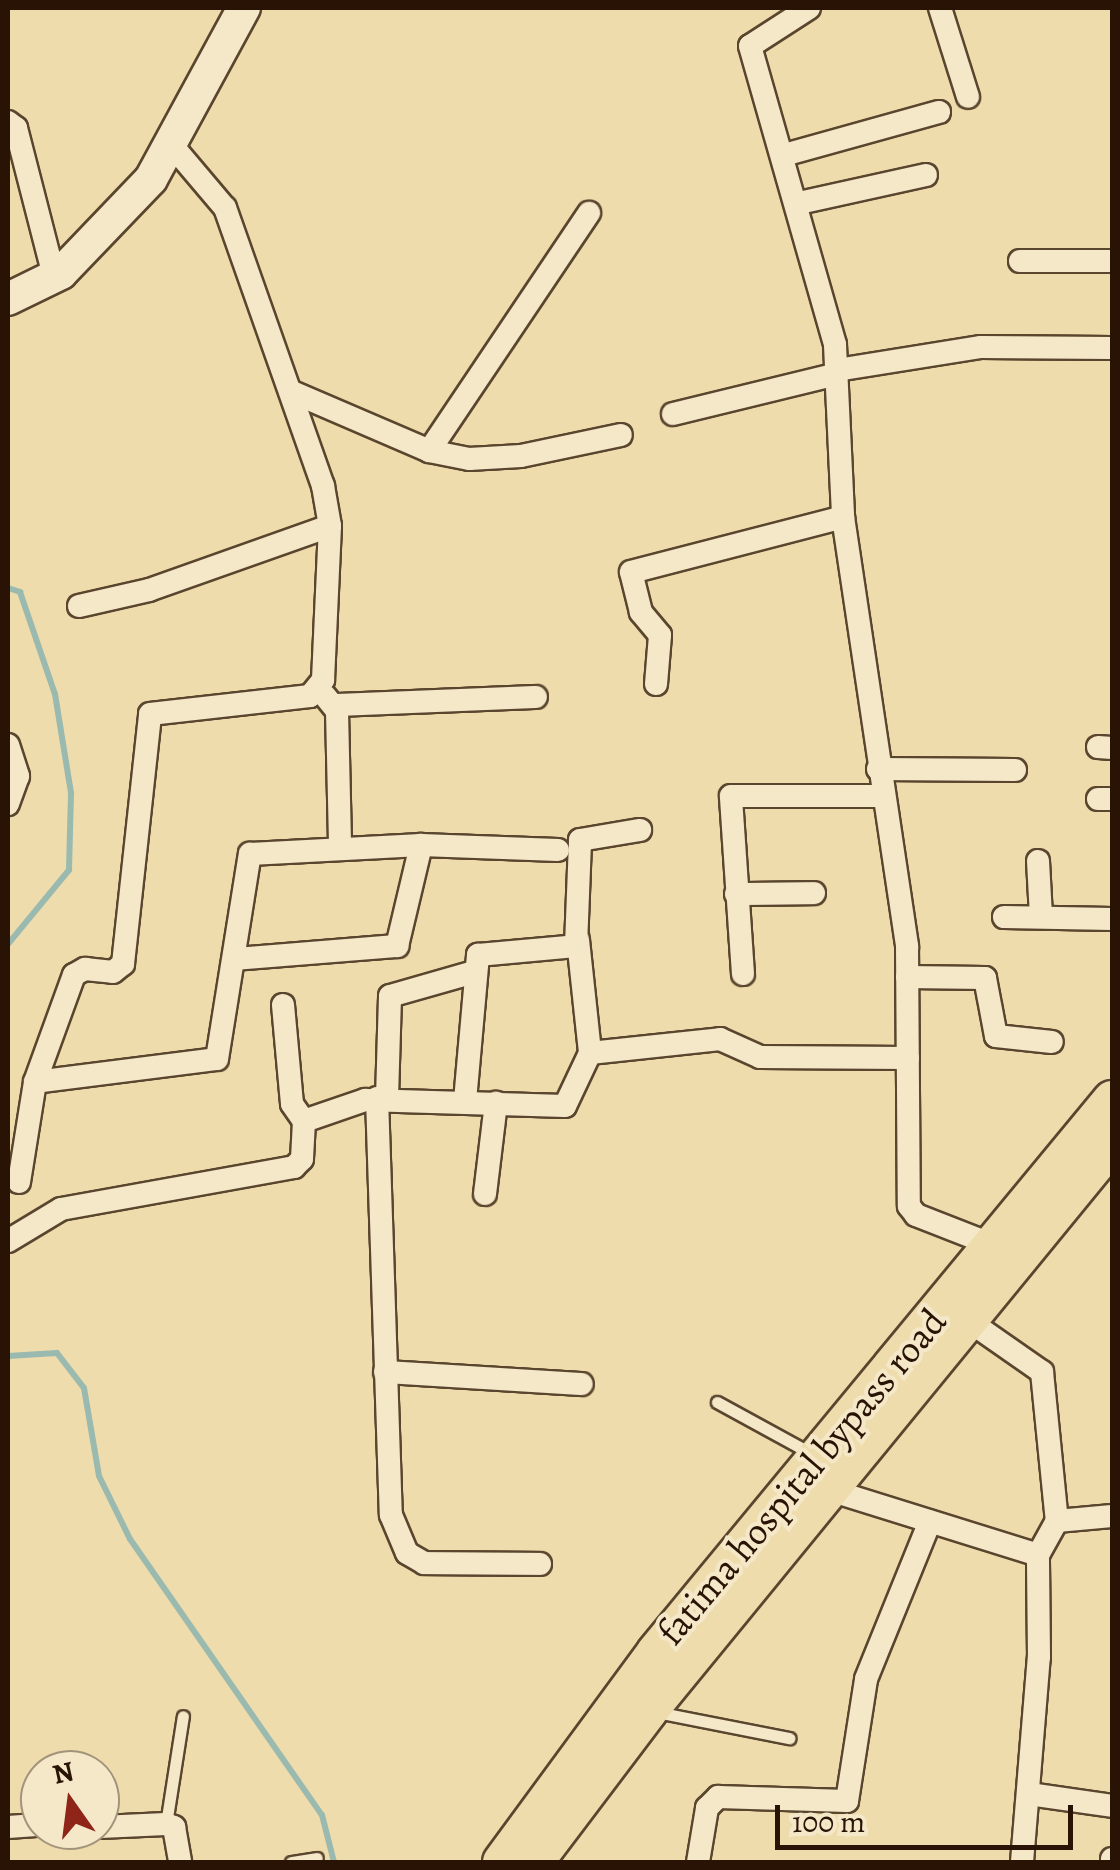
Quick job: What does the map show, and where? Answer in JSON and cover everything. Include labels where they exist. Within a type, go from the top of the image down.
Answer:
[{"type":"highway","name":"fatima hospital bypass road","points":[[502,1862],[646,1665],[969,1321],[1112,1100]]},
{"type":"highway","name":"fatima hospital bypass road","points":[[534,1862],[827,1475],[993,1245],[1112,1144]]},
{"type":"main road","points":[[8,299],[54,276],[151,179],[244,8]]},
{"type":"street","points":[[809,8],[750,46],[799,203],[837,372],[843,517],[907,977],[904,1143],[911,1211],[993,1245]]},
{"type":"street","points":[[940,8],[968,96]]},
{"type":"street","points":[[784,154],[939,112]]},
{"type":"street","points":[[8,122],[16,128],[54,276]]},
{"type":"street","points":[[170,143],[225,208],[290,392],[330,526],[327,698],[340,848]]},
{"type":"street","points":[[799,203],[926,175]]},
{"type":"street","points":[[428,450],[589,213]]},
{"type":"street","points":[[1020,261],[1112,261]]},
{"type":"street","points":[[673,414],[837,372],[982,347],[1112,348]]},
{"type":"street","points":[[290,392],[428,450],[489,459],[621,434]]},
{"type":"street","points":[[656,684],[660,635],[641,612],[631,572],[843,517]]},
{"type":"street","points":[[79,606],[149,590],[330,526]]},
{"type":"street","points":[[19,1182],[35,1082],[74,975],[85,969],[113,972],[123,964],[150,714],[327,698],[536,697]]},
{"type":"street","points":[[8,746],[18,776],[8,804]]},
{"type":"street","points":[[878,769],[1015,770]]},
{"type":"street","points":[[744,974],[731,796],[882,796]]},
{"type":"street","points":[[590,1053],[578,940],[580,840],[640,830]]},
{"type":"street","points":[[35,1082],[217,1059],[250,854],[421,844],[558,850]]},
{"type":"street","points":[[235,959],[397,946],[421,844]]},
{"type":"street","points":[[1038,861],[1040,917]]},
{"type":"street","points":[[736,894],[814,893]]},
{"type":"street","points":[[1004,917],[1112,919]]},
{"type":"street","points":[[465,1101],[474,972],[484,951],[568,949],[578,940]]},
{"type":"street","points":[[474,972],[390,996],[382,1098],[386,1494],[408,1553],[438,1566],[540,1564]]},
{"type":"street","points":[[907,977],[985,978],[996,1036],[1052,1042]]},
{"type":"street","points":[[8,1241],[62,1209],[294,1168],[302,1159],[304,1121],[292,1104],[283,1006]]},
{"type":"street","points":[[304,1121],[382,1098],[571,1104],[581,1060],[590,1053],[720,1039],[767,1057],[908,1058]]},
{"type":"street","points":[[486,1194],[496,1103]]},
{"type":"street","points":[[969,1321],[1037,1366],[1044,1378],[1056,1521],[1038,1555],[1029,1794],[1022,1862]]},
{"type":"street","points":[[384,1372],[582,1384]]},
{"type":"street","points":[[827,1475],[930,1521],[1038,1555]]},
{"type":"street","points":[[1056,1521],[1112,1516]]},
{"type":"street","points":[[698,1862],[707,1808],[718,1797],[847,1801],[866,1679],[930,1521]]},
{"type":"street","points":[[1029,1794],[1112,1806]]},
{"type":"street","points":[[120,1825],[166,1824],[174,1828],[180,1862]]},
{"type":"lane","points":[[717,1402],[827,1475]]},
{"type":"lane","points":[[648,1711],[790,1738]]},
{"type":"lane","points":[[166,1824],[183,1716]]},
{"type":"lane","points":[[291,1862],[317,1858]]},
{"type":"waterway","points":[[8,588],[20,592],[55,694],[71,793],[69,870],[8,944]]},
{"type":"waterway","points":[[8,1356],[57,1353],[84,1388],[99,1476],[130,1539],[322,1815],[334,1862]]}]
